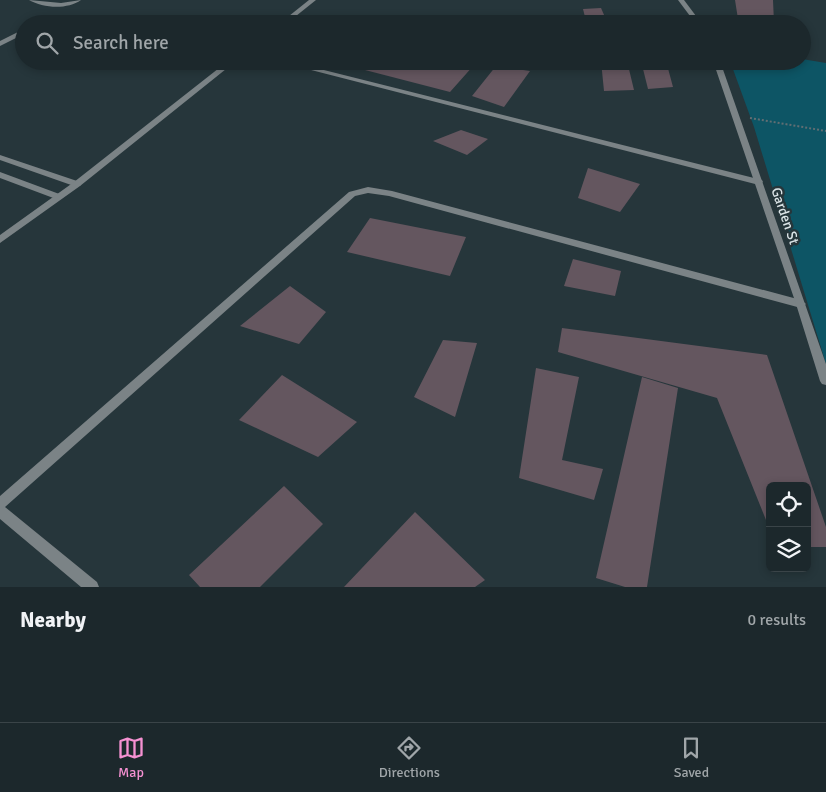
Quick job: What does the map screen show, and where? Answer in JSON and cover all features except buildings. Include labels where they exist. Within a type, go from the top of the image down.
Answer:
[{"type":"street","points":[[32,0],[55,6],[66,5],[78,0]]},
{"type":"street","points":[[294,15],[313,0]]},
{"type":"street","points":[[681,0],[692,15]]},
{"type":"street","points":[[0,44],[15,36]]},
{"type":"street","points":[[0,240],[77,184],[222,70]]},
{"type":"street","points":[[315,70],[759,182]]},
{"type":"street","name":"Garden St","points":[[719,70],[826,381]]},
{"type":"street","points":[[0,157],[77,184]]},
{"type":"street","points":[[0,175],[59,197]]},
{"type":"street","points":[[0,504],[352,194],[368,190],[389,193],[801,304]]},
{"type":"street","points":[[0,511],[92,587]]},
{"type":"path","points":[[734,115],[826,131]]},
{"type":"shaded area","points":[[811,60],[826,63],[826,364],[754,127],[733,70],[811,70]]}]
